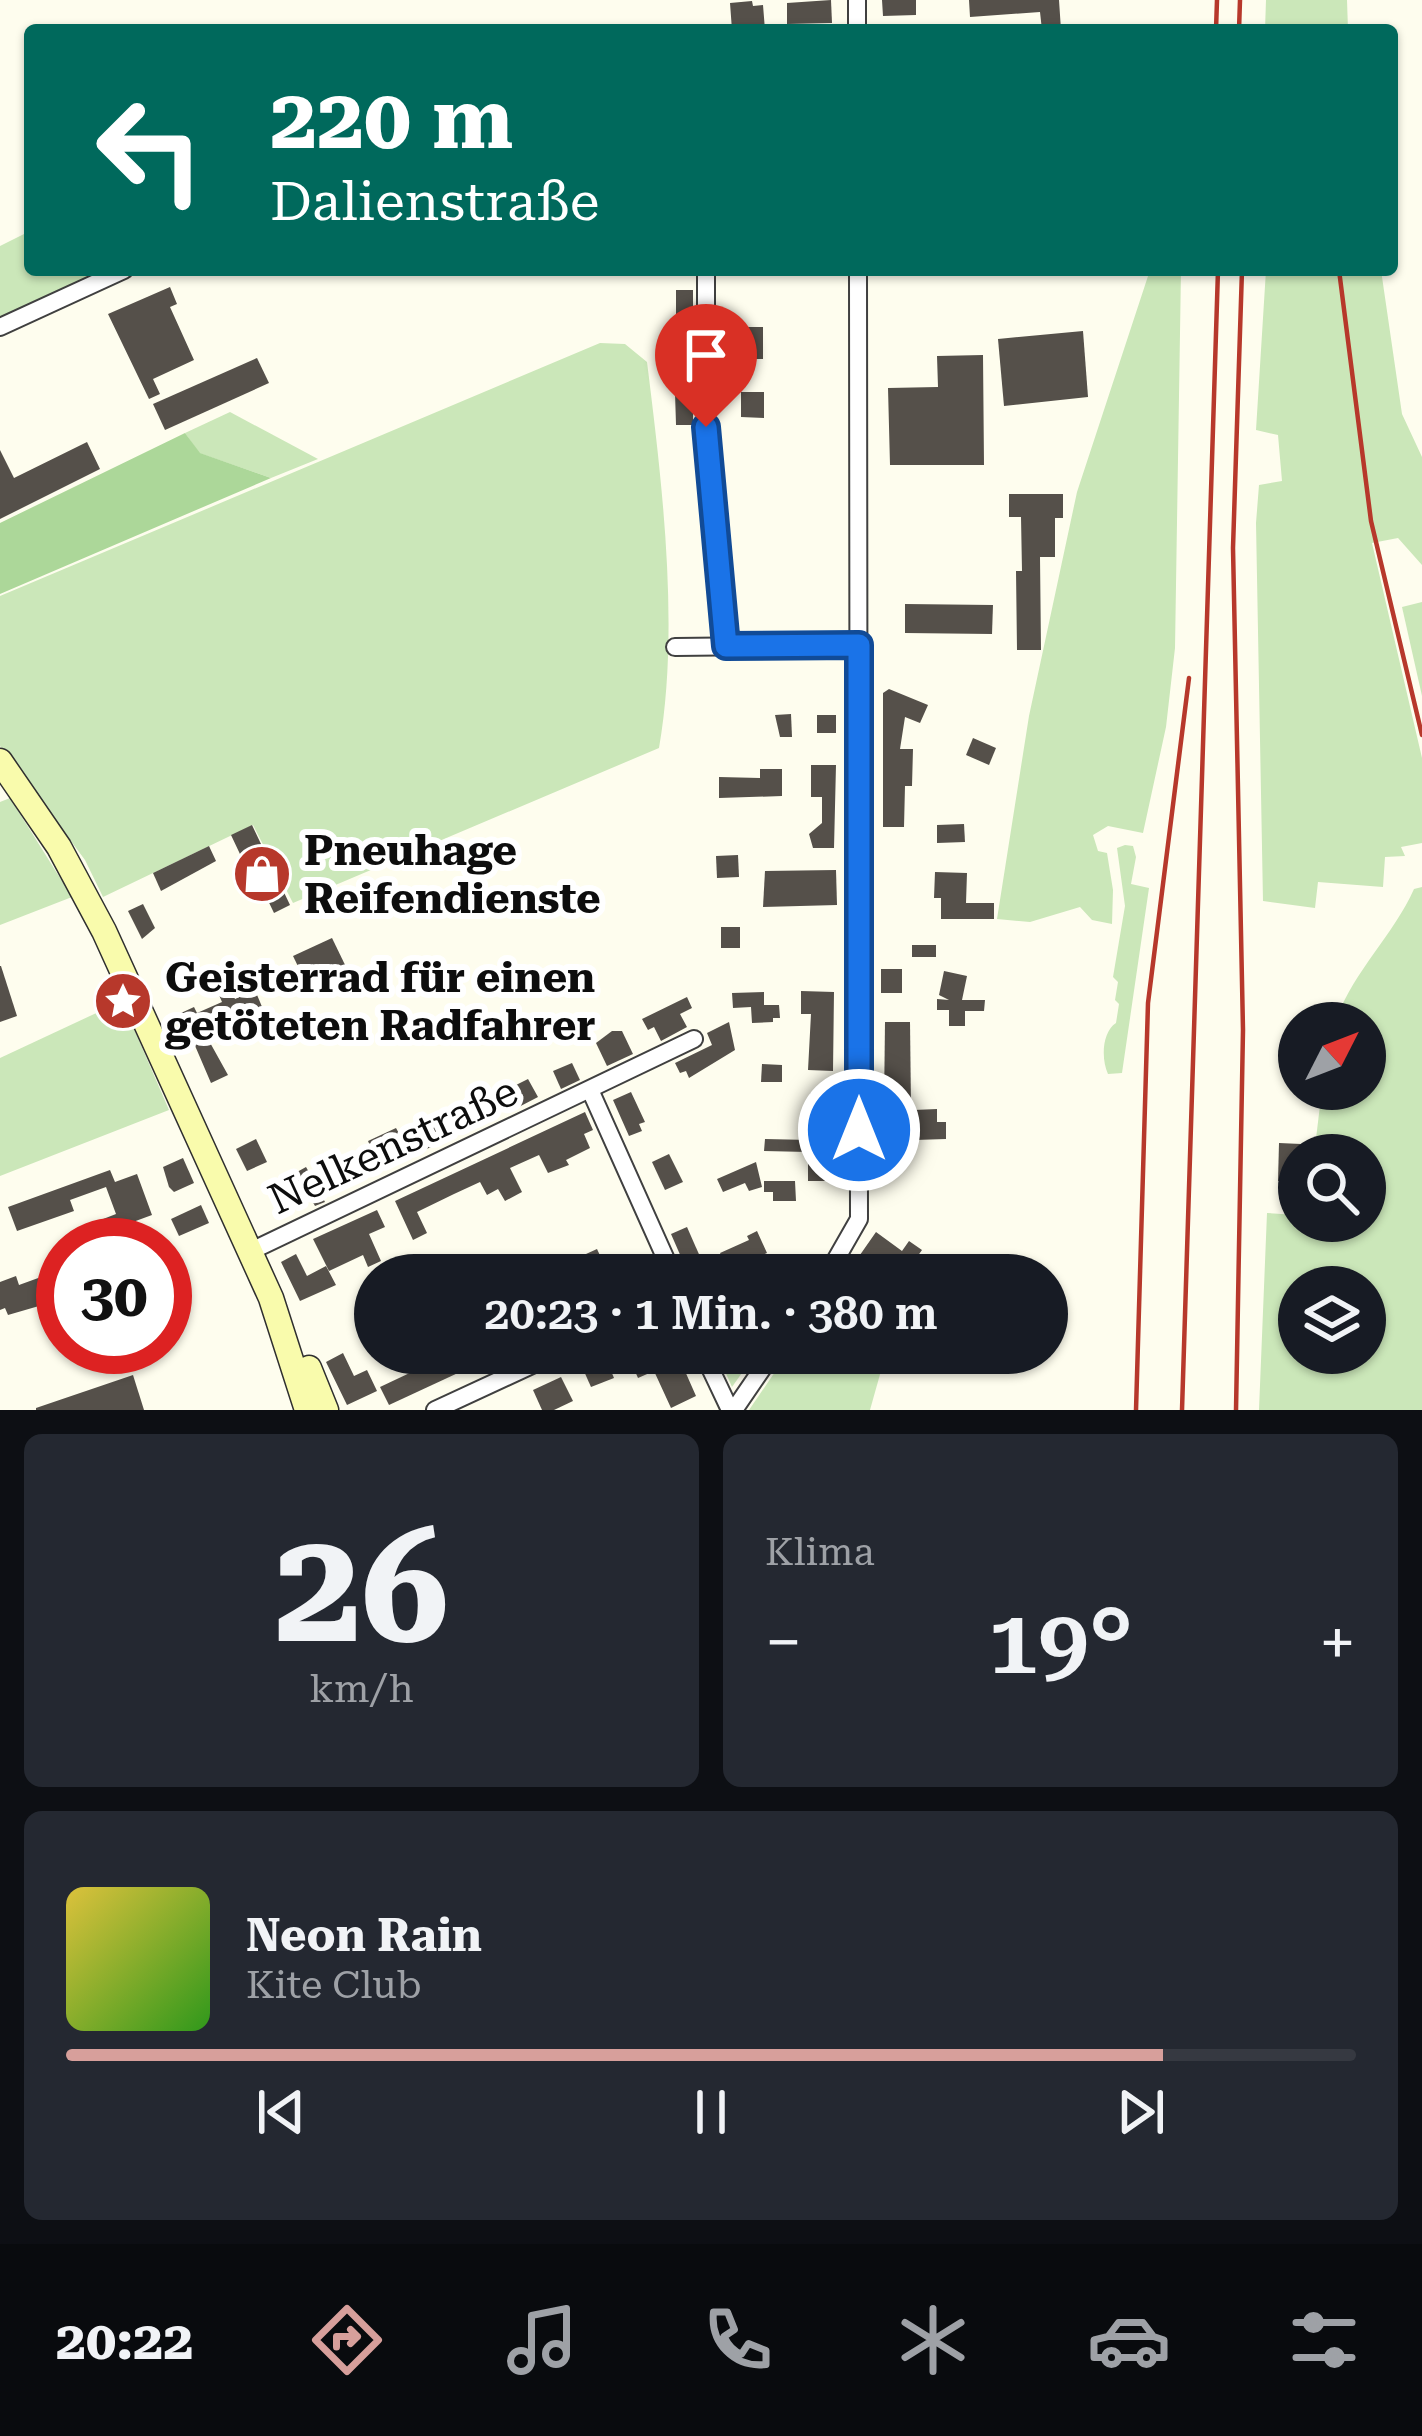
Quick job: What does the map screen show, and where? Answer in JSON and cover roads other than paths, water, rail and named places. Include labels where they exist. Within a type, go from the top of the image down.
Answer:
[{"type":"main road","points":[[0,761],[59,848],[104,931],[251,1251],[308,1410]]},
{"type":"main road","points":[[271,1298],[304,1356],[326,1410]]},
{"type":"street","points":[[0,327],[111,276]]},
{"type":"street","points":[[706,276],[706,427],[726,646]]},
{"type":"street","points":[[839,1254],[859,1219],[858,276]]},
{"type":"street","points":[[675,647],[859,645]]},
{"type":"street","name":"Nelkenstraße","points":[[251,1251],[694,1040]]},
{"type":"street","points":[[592,1091],[664,1254]]},
{"type":"street","points":[[435,1410],[513,1374]]},
{"type":"street","points":[[714,1374],[732,1410],[757,1374]]},
{"type":"railway","points":[[1216,24],[1217,0]]},
{"type":"railway","points":[[1239,24],[1240,0]]},
{"type":"railway","points":[[1182,1410],[1218,276]]},
{"type":"railway","points":[[1236,1410],[1243,1030],[1233,548],[1242,276]]},
{"type":"railway","points":[[1340,276],[1371,521],[1422,735]]},
{"type":"railway","points":[[1136,1410],[1148,1003],[1189,678]]},
{"type":"place","name":"Pneuhage Reifendienste","points":[[262,874]]},
{"type":"place","name":"Geisterrad für einen getöteten Radfahrer","points":[[123,1001]]}]
